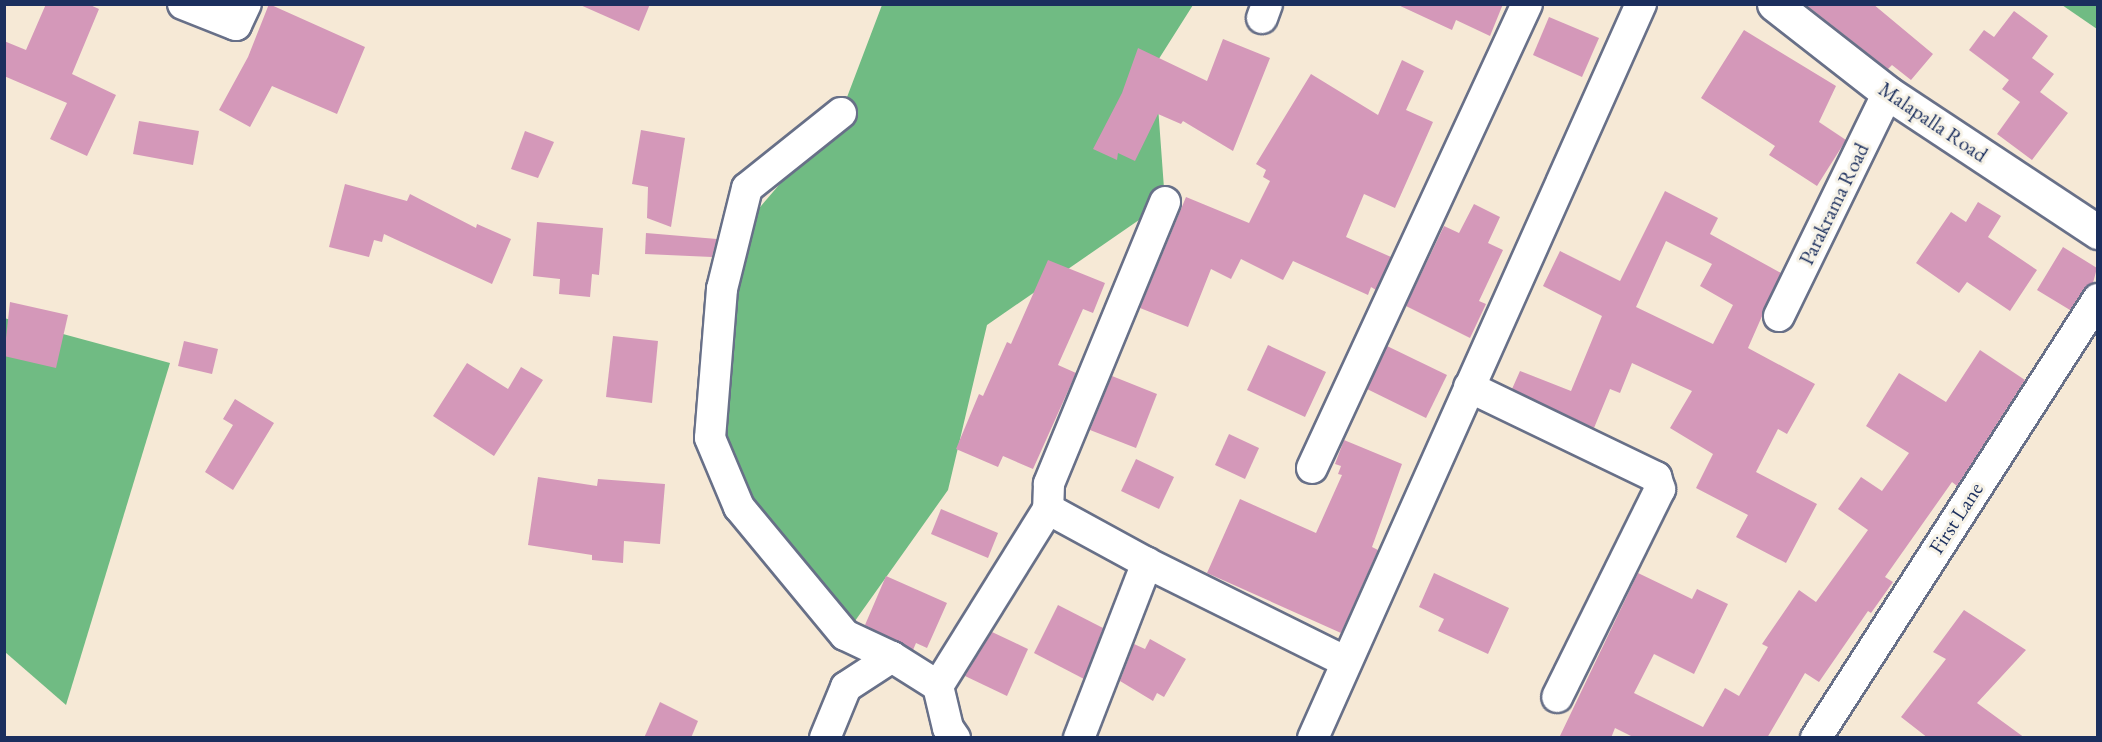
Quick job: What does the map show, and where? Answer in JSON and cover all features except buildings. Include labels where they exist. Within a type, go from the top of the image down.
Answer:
[{"type":"street","points":[[183,4],[236,25],[246,4]]},
{"type":"street","points":[[1312,468],[1527,4]]},
{"type":"street","points":[[1313,738],[1641,4]]},
{"type":"street","name":"Malapalla Road","points":[[1774,4],[1888,93],[2097,232]]},
{"type":"street","name":"Parakrama Road","points":[[1779,316],[1888,93]]},
{"type":"street","points":[[841,113],[747,188],[722,289],[710,438],[739,507],[845,635],[892,657],[938,686],[948,728],[955,738]]},
{"type":"street","points":[[938,686],[1048,509],[1049,484],[1165,202]]},
{"type":"street","name":"First Lane","points":[[1816,738],[2097,299]]},
{"type":"street","points":[[1469,387],[1656,477],[1660,489],[1557,697]]},
{"type":"street","points":[[1048,509],[1147,563],[1346,662]]},
{"type":"street","points":[[1079,738],[1147,563]]},
{"type":"street","points":[[825,738],[846,687],[892,657]]},
{"type":"green space","points":[[882,5],[1193,5],[1155,65],[1165,202],[987,325],[948,490],[845,635],[710,438],[736,235],[841,113]]},
{"type":"green space","points":[[2062,5],[2097,5],[2097,29]]},
{"type":"green space","points":[[4,318],[170,363],[66,705],[5,652]]}]
